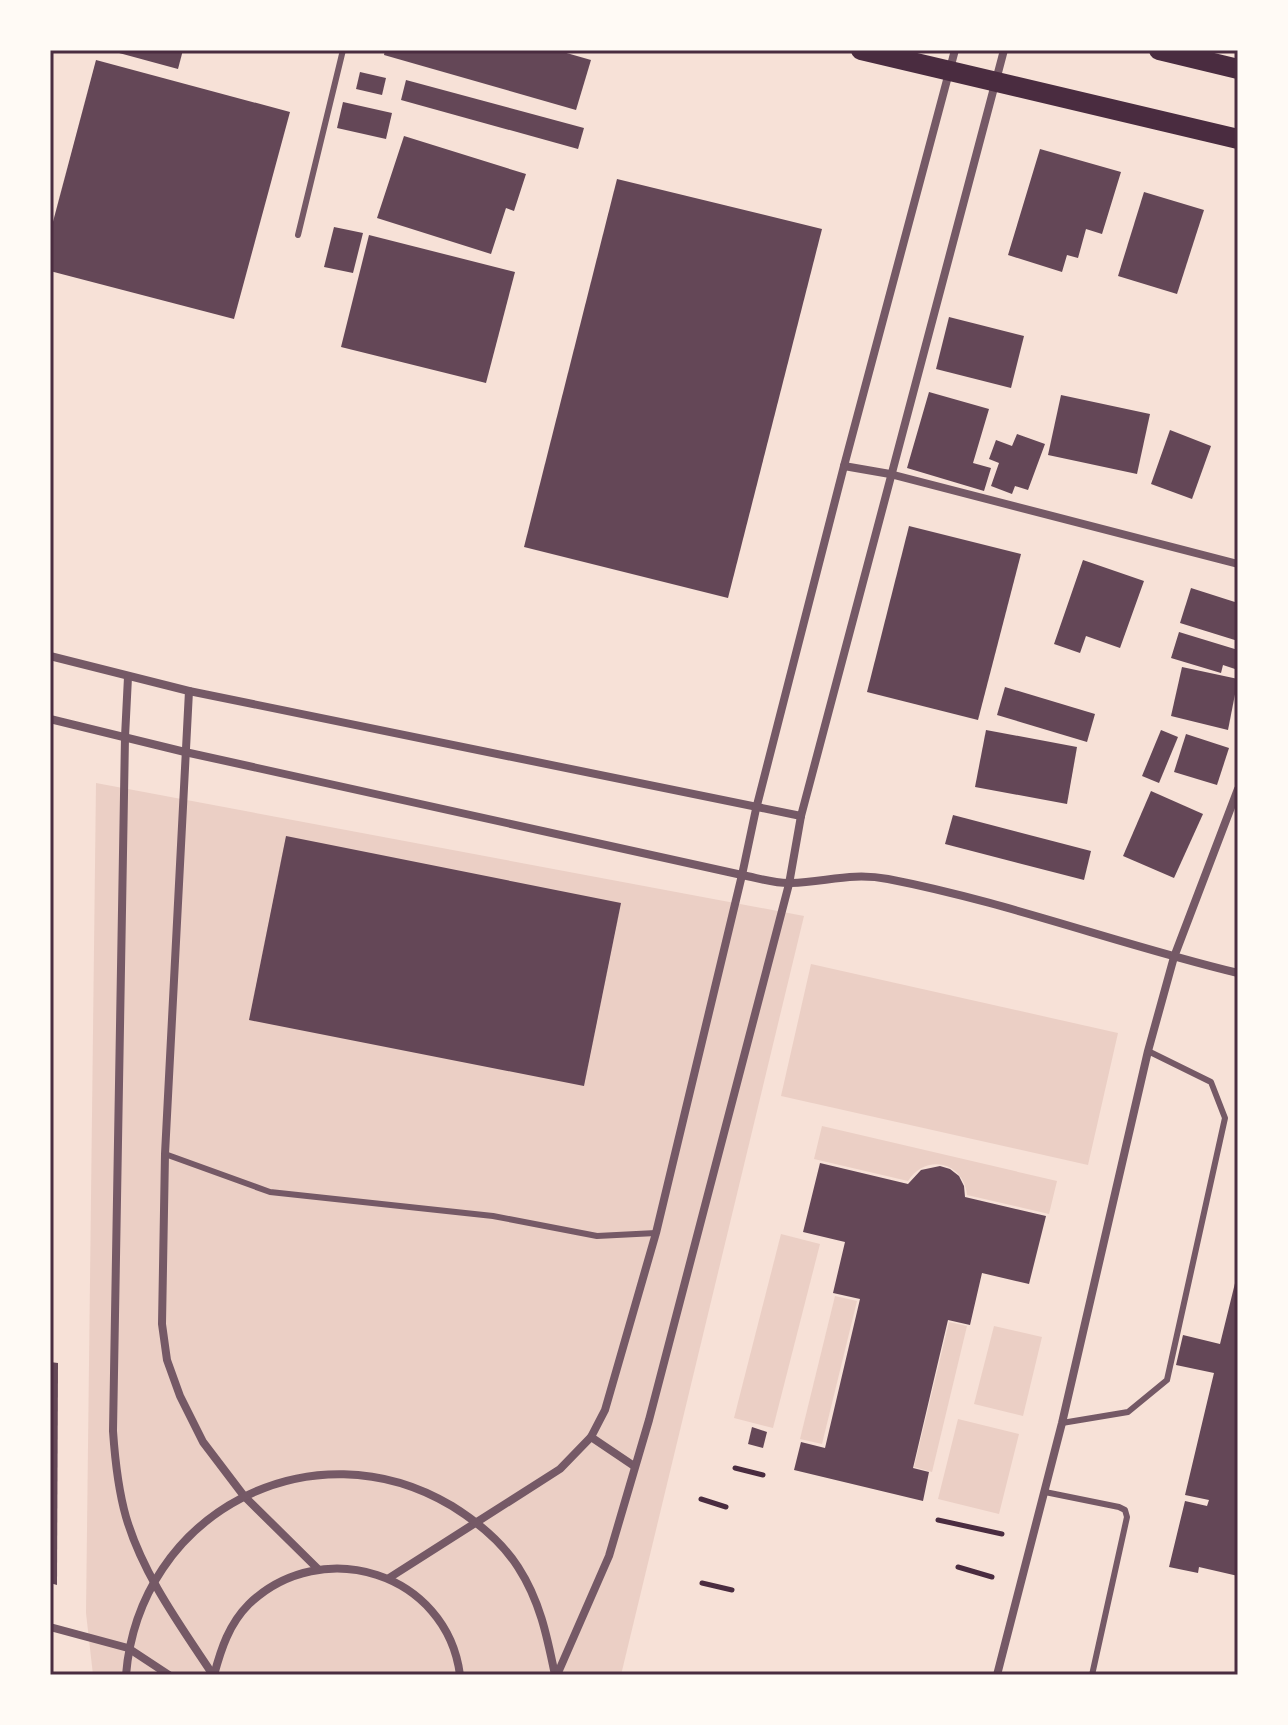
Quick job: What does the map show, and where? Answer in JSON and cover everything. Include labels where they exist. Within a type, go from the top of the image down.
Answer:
[{"type":"main road","points":[[861,50],[1238,139]]},
{"type":"main road","points":[[1159,50],[1238,69]]},
{"type":"street","points":[[389,1578],[560,1469],[591,1437],[605,1410],[656,1233],[756,809],[955,50]]},
{"type":"street","points":[[556,1675],[609,1556],[649,1420],[789,884],[801,816],[1004,50]]},
{"type":"street","points":[[844,466],[890,474],[1238,564]]},
{"type":"street","points":[[50,656],[189,691],[801,816]]},
{"type":"street","points":[[128,677],[113,1431],[126,1519],[153,1582],[213,1675]]},
{"type":"street","points":[[189,691],[165,1154],[162,1324],[167,1360],[180,1396],[203,1442],[244,1496],[318,1569]]},
{"type":"street","points":[[50,719],[185,752],[789,884],[853,875],[885,878],[949,892],[1238,973]]},
{"type":"street","points":[[997,1675],[1062,1423],[1148,1051],[1174,957],[1238,789]]},
{"type":"street","points":[[591,1437],[634,1466]]},
{"type":"street","points":[[126,1675],[128,1648],[138,1611],[153,1582],[180,1544],[210,1516],[244,1496],[304,1476],[365,1474],[424,1490],[476,1521],[517,1566],[544,1619],[556,1675]]},
{"type":"street","points":[[213,1675],[225,1637],[248,1605],[280,1581],[318,1569],[354,1568],[389,1578],[420,1597],[443,1624],[458,1657],[460,1675]]},
{"type":"street","points":[[50,1627],[128,1648],[169,1675]]},
{"type":"lane","points":[[298,235],[343,50]]},
{"type":"lane","points":[[1062,1423],[1128,1412],[1167,1380],[1225,1118],[1211,1082],[1148,1051]]},
{"type":"lane","points":[[165,1154],[270,1192],[493,1216],[597,1236],[656,1233]]},
{"type":"lane","points":[[1045,1492],[1125,1510],[1127,1517],[1092,1675]]},
{"type":"path","points":[[735,1468],[763,1475]]},
{"type":"path","points":[[701,1499],[726,1507]]},
{"type":"path","points":[[938,1520],[1002,1534]]},
{"type":"path","points":[[958,1567],[992,1577]]},
{"type":"path","points":[[702,1583],[732,1590]]},
{"type":"shaded area","points":[[96,783],[804,916],[621,1675],[93,1675],[86,1613]]},
{"type":"shaded area","points":[[811,964],[1118,1033],[1088,1165],[781,1096]]},
{"type":"shaded area","points":[[822,1126],[1057,1181],[1049,1214],[967,1195],[959,1175],[943,1165],[924,1167],[908,1181],[814,1159]]},
{"type":"shaded area","points":[[781,1234],[820,1244],[773,1428],[734,1418]]},
{"type":"shaded area","points":[[835,1296],[857,1301],[822,1444],[800,1439]]},
{"type":"shaded area","points":[[949,1322],[967,1326],[932,1472],[914,1467]]},
{"type":"shaded area","points":[[994,1326],[1042,1337],[1023,1416],[974,1404]]},
{"type":"shaded area","points":[[958,1419],[1019,1434],[999,1514],[938,1499]]},
{"type":"building","points":[[108,50],[183,50],[178,69]]},
{"type":"building","points":[[385,50],[556,50],[591,60],[576,110],[384,55]]},
{"type":"building","points":[[96,60],[290,112],[234,319],[50,271],[50,233]]},
{"type":"building","points":[[360,72],[386,78],[382,95],[356,89]]},
{"type":"building","points":[[406,80],[584,128],[578,149],[401,100]]},
{"type":"building","points":[[343,102],[392,113],[386,139],[337,128]]},
{"type":"building","points":[[404,136],[526,174],[514,211],[506,208],[491,254],[377,218]]},
{"type":"building","points":[[1040,149],[1121,172],[1102,234],[1086,229],[1078,258],[1067,255],[1062,272],[1008,255]]},
{"type":"building","points":[[617,179],[822,229],[728,598],[524,547]]},
{"type":"building","points":[[1144,192],[1204,210],[1177,294],[1118,276]]},
{"type":"building","points":[[334,227],[363,233],[353,273],[324,267]]},
{"type":"building","points":[[369,235],[515,272],[486,383],[341,347]]},
{"type":"building","points":[[949,317],[1024,336],[1011,388],[936,369]]},
{"type":"building","points":[[929,392],[989,409],[973,463],[991,468],[984,491],[907,468]]},
{"type":"building","points":[[1061,395],[1150,414],[1137,474],[1048,455]]},
{"type":"building","points":[[1170,430],[1211,446],[1192,499],[1151,484]]},
{"type":"building","points":[[1017,434],[1045,444],[1028,490],[1015,486],[1012,494],[991,486],[999,463],[989,459],[996,440],[1012,446]]},
{"type":"building","points":[[909,526],[1021,554],[978,720],[867,692]]},
{"type":"building","points":[[1083,560],[1144,581],[1120,648],[1086,636],[1080,653],[1054,644]]},
{"type":"building","points":[[1191,588],[1238,603],[1238,641],[1180,623]]},
{"type":"building","points":[[1179,632],[1238,650],[1238,670],[1223,665],[1221,673],[1171,658]]},
{"type":"building","points":[[1182,667],[1238,679],[1228,730],[1171,716]]},
{"type":"building","points":[[1005,687],[1095,714],[1087,742],[997,715]]},
{"type":"building","points":[[986,730],[1077,747],[1067,804],[975,787]]},
{"type":"building","points":[[1161,730],[1178,737],[1159,783],[1142,776]]},
{"type":"building","points":[[1186,734],[1229,748],[1217,785],[1174,772]]},
{"type":"building","points":[[1151,791],[1203,814],[1174,878],[1123,856]]},
{"type":"building","points":[[953,815],[1091,851],[1084,880],[945,844]]},
{"type":"building","points":[[286,836],[621,903],[584,1086],[249,1020]]},
{"type":"building","points":[[820,1163],[908,1184],[921,1170],[940,1166],[959,1176],[965,1197],[1046,1216],[1029,1284],[982,1273],[970,1325],[948,1320],[913,1468],[929,1472],[923,1501],[794,1470],[801,1442],[825,1448],[860,1299],[833,1293],[845,1242],[803,1232]]},
{"type":"building","points":[[1237,1275],[1238,1576],[1199,1567],[1198,1573],[1169,1567],[1185,1501],[1207,1506],[1209,1500],[1185,1495],[1214,1373],[1176,1365],[1183,1335],[1220,1344]]},
{"type":"building","points":[[50,1362],[58,1363],[57,1585],[50,1583]]},
{"type":"building","points":[[752,1427],[767,1432],[763,1448],[748,1444]]}]
